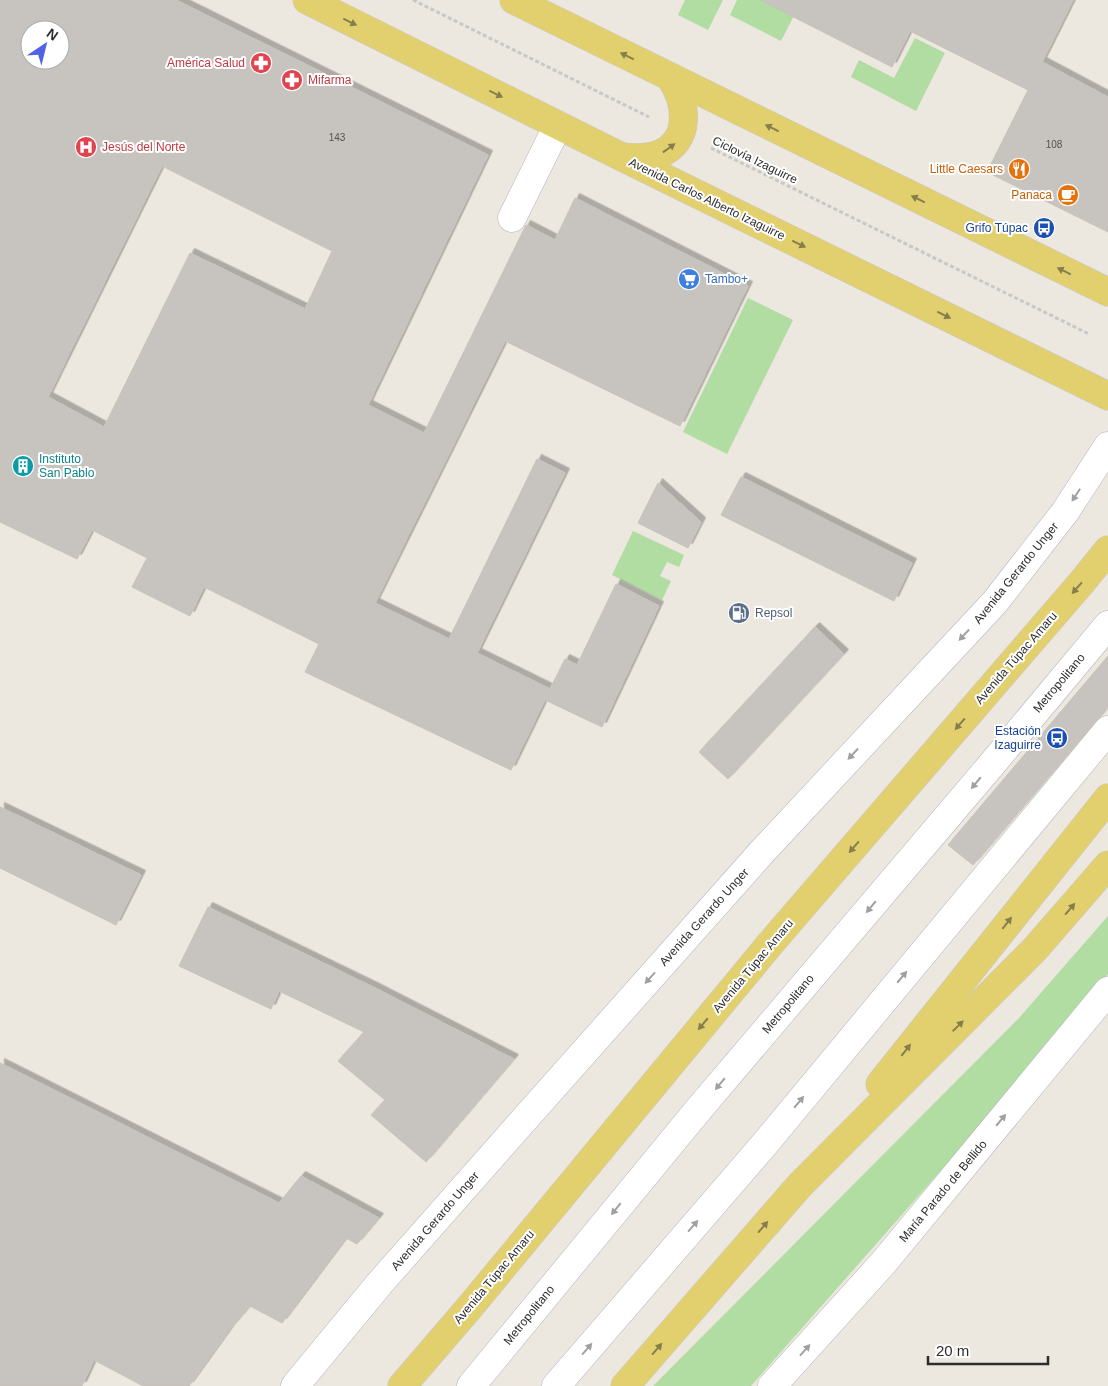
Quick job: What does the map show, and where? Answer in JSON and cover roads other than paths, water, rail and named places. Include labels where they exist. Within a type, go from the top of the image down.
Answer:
[{"type":"main road","name":"Avenida Carlos Alberto Izaguirre","points":[[307,0],[1108,396]]},
{"type":"main road","points":[[514,0],[1108,292]]},
{"type":"main road","points":[[622,157],[642,158],[657,155],[667,150],[676,142],[681,133],[684,119],[678,89],[670,77]]},
{"type":"main road","name":"Avenida Túpac Amaru","points":[[402,1386],[469,1308],[770,944],[1108,550]]},
{"type":"main road","points":[[624,1386],[800,1185],[1108,798]]},
{"type":"main road","points":[[800,1185],[1035,949],[1108,866]]},
{"type":"street","points":[[512,218],[558,125]]},
{"type":"street","name":"Avenida Gerardo Unger","points":[[295,1386],[432,1224],[748,868],[995,602],[1065,512],[1108,446]]},
{"type":"street","name":"Metropolitano","points":[[471,1386],[699,1109],[1108,625]]},
{"type":"street","points":[[556,1386],[763,1146],[1108,730]]},
{"type":"street","name":"María Parado de Bellido","points":[[772,1386],[884,1262],[1108,991]]},
{"type":"place","name":"América Salud","points":[[261,63]]},
{"type":"place","name":"Mifarma","points":[[292,80]]},
{"type":"place","name":"Jesús del Norte","points":[[86,147]]},
{"type":"place","name":"Little Caesars","points":[[1019,169]]},
{"type":"place","name":"Panaca","points":[[1068,195]]},
{"type":"place","name":"Grifo Túpac","points":[[1044,228]]},
{"type":"place","name":"Tambo+","points":[[689,279]]},
{"type":"place","name":"Instituto San Pablo","points":[[23,466]]},
{"type":"place","name":"Repsol","points":[[739,613]]},
{"type":"place","name":"Estación Izaguirre","points":[[1057,738]]}]
